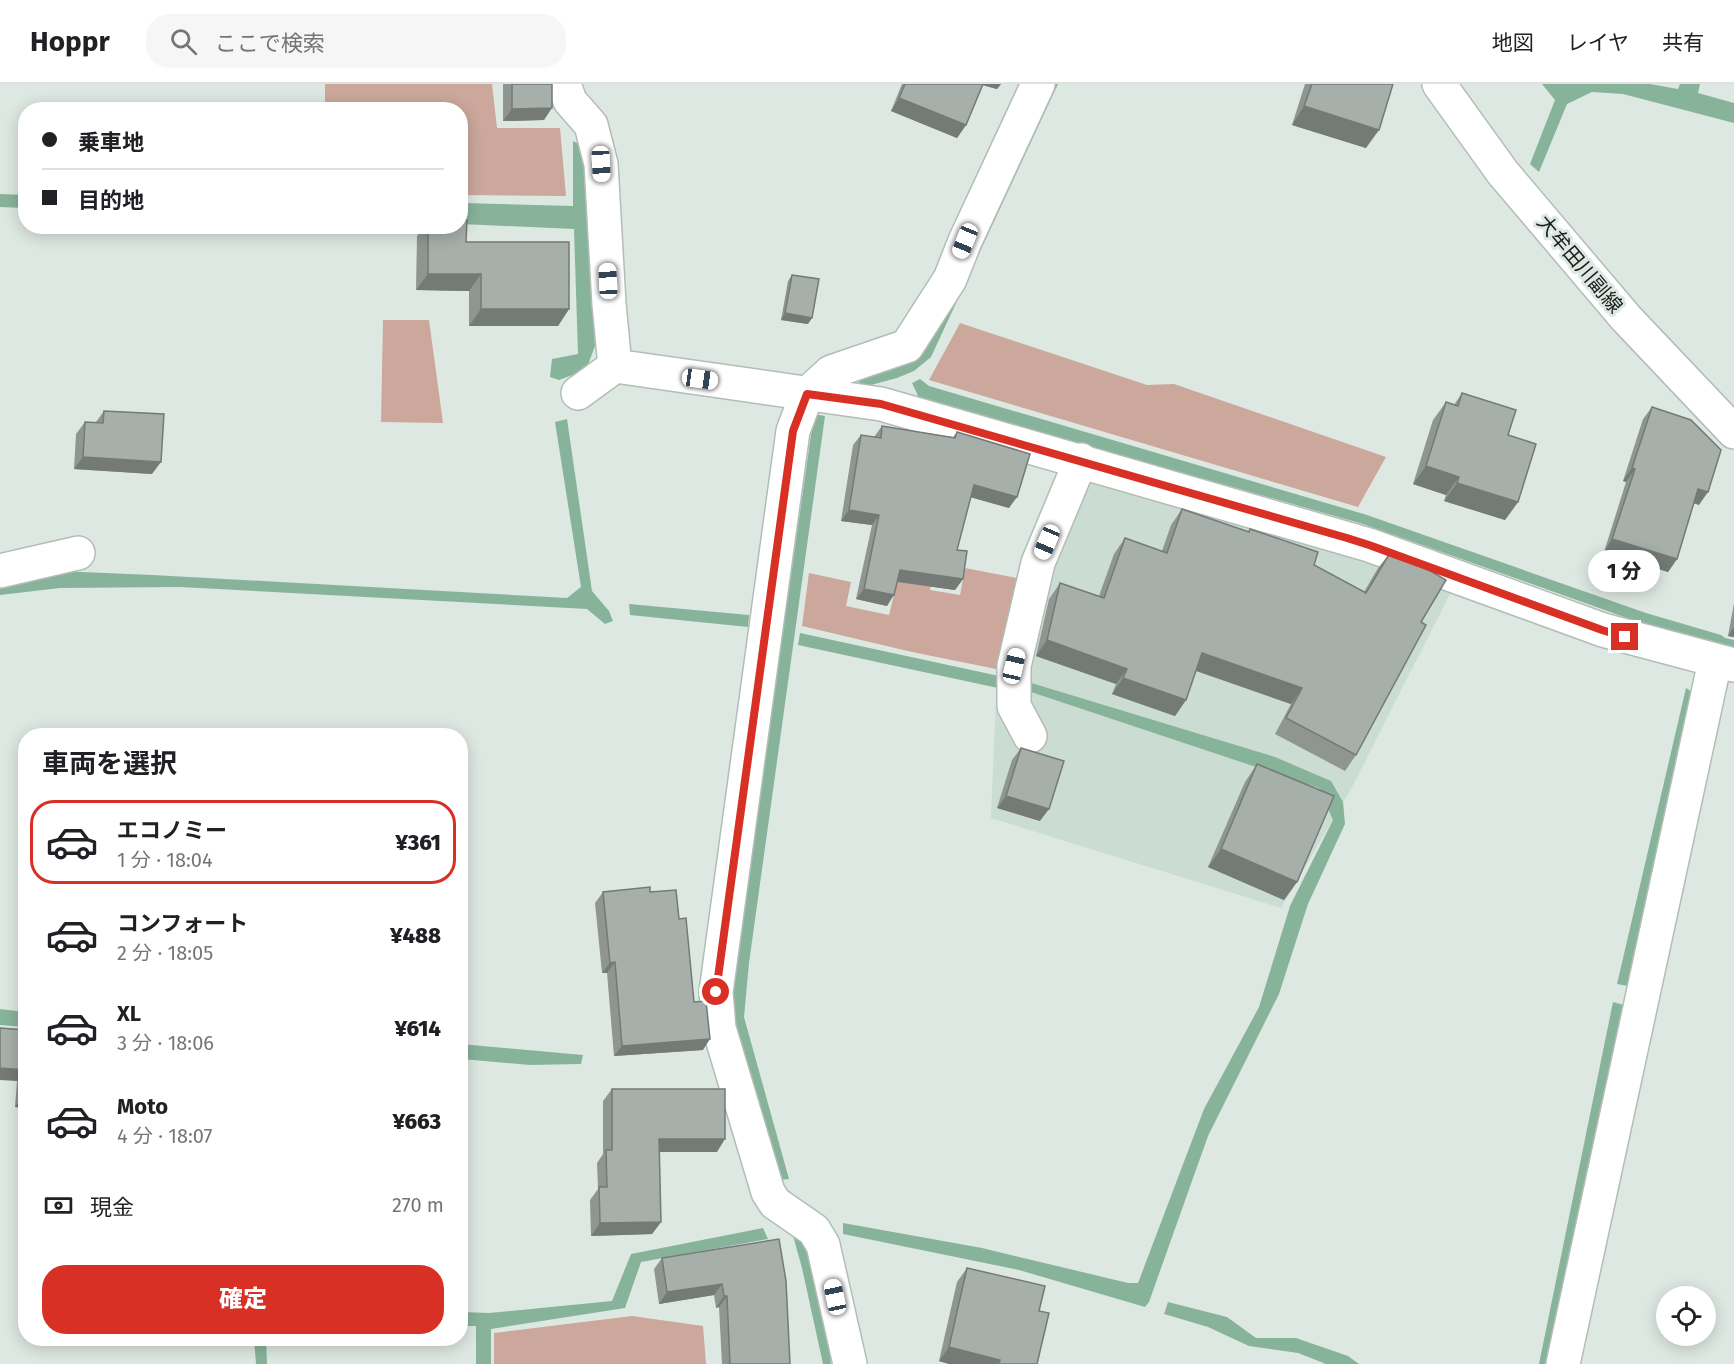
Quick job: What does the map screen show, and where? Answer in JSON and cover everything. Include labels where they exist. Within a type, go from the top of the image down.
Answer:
[{"type":"street","points":[[564,84],[570,101],[591,125],[601,164],[615,366]]},
{"type":"street","points":[[850,1364],[823,1245],[814,1230],[775,1203],[768,1192],[719,1028],[716,992],[793,431],[807,394],[831,372],[907,346],[950,279],[965,241],[1038,84]]},
{"type":"street","name":"大牟田川副線","points":[[1439,84],[1503,173],[1595,282],[1734,432]]},
{"type":"street","points":[[578,393],[615,366],[881,404],[1369,545],[1602,630],[1724,663],[1563,1364]]},
{"type":"street","points":[[1030,736],[1014,706],[1014,666],[1038,563],[1081,460]]},
{"type":"street","points":[[0,571],[78,553]]},
{"type":"shaded area","points":[[325,84],[492,84],[497,128],[560,128],[566,196],[468,195],[468,102],[325,102]]},
{"type":"shaded area","points":[[1044,84],[1058,84],[931,357],[914,371],[860,388],[858,378],[899,366]]},
{"type":"shaded area","points":[[1542,84],[1650,84],[1678,89],[1680,84],[1700,84],[1698,93],[1734,103],[1734,123],[1623,94],[1592,92],[1567,104],[1539,172],[1530,164],[1555,100]]},
{"type":"shaded area","points":[[573,141],[585,147],[595,346],[586,370],[559,380],[550,377],[552,359],[578,354],[574,229],[468,224],[468,203],[573,206]]},
{"type":"shaded area","points":[[0,194],[18,195],[18,208],[0,207]]},
{"type":"shaded area","points":[[383,320],[429,320],[443,423],[381,422]]},
{"type":"shaded area","points":[[960,323],[1147,385],[1174,384],[1386,457],[1358,507],[929,380]]},
{"type":"shaded area","points":[[920,379],[929,386],[1367,515],[1646,613],[1721,635],[1734,640],[1734,648],[1641,623],[1363,524],[919,398],[912,383]]},
{"type":"shaded area","points":[[814,414],[825,416],[749,963],[744,1017],[789,1179],[777,1180],[733,1023],[732,989]]},
{"type":"shaded area","points":[[567,419],[592,591],[609,611],[613,621],[605,624],[587,609],[180,587],[60,588],[0,595],[0,583],[58,571],[567,598],[581,587],[555,422]]},
{"type":"shaded area","points":[[1088,479],[1365,553],[1451,592],[1352,787],[1281,908],[991,818],[996,696],[1021,661],[1048,562]]},
{"type":"shaded area","points":[[907,542],[938,550],[930,590],[960,595],[965,568],[1022,579],[1001,670],[802,626],[809,573],[851,582],[846,606],[889,615]]},
{"type":"shaded area","points":[[629,604],[749,615],[748,627],[630,615]]},
{"type":"shaded area","points":[[800,633],[999,676],[998,688],[798,645]]},
{"type":"shaded area","points":[[1028,682],[1275,757],[1331,781],[1343,802],[1345,824],[1308,904],[1279,994],[1208,1136],[1149,1302],[1145,1307],[1019,1270],[843,1234],[843,1223],[982,1248],[1128,1283],[1138,1283],[1204,1109],[1259,1007],[1290,906],[1333,820],[1319,788],[1031,692]]},
{"type":"shaded area","points":[[1686,688],[1691,691],[1628,986],[1617,984]]},
{"type":"shaded area","points":[[1613,1002],[1624,1005],[1548,1364],[1539,1364]]},
{"type":"shaded area","points":[[0,1009],[18,1011],[18,1026],[0,1025]]},
{"type":"shaded area","points":[[468,1045],[583,1055],[581,1064],[530,1065],[468,1060]]},
{"type":"shaded area","points":[[763,1228],[768,1239],[641,1262],[625,1308],[491,1329],[491,1364],[476,1364],[476,1326],[468,1326],[468,1312],[489,1313],[612,1301],[631,1254]]},
{"type":"shaded area","points":[[792,1232],[803,1232],[827,1320],[831,1364],[823,1364]]},
{"type":"shaded area","points":[[1168,1302],[1227,1317],[1256,1338],[1296,1338],[1348,1356],[1359,1364],[1326,1364],[1298,1353],[1249,1346],[1208,1327],[1164,1314]]},
{"type":"shaded area","points":[[632,1316],[703,1326],[706,1364],[494,1364],[494,1333]]},
{"type":"shaded area","points":[[255,1346],[266,1346],[267,1364],[256,1364]]},
{"type":"building","points":[[512,84],[552,84],[552,108],[512,109]]},
{"type":"building","points":[[905,84],[983,84],[966,125],[899,98]]},
{"type":"building","points":[[1312,84],[1393,84],[1379,130],[1304,106]]},
{"type":"building","points":[[428,234],[466,234],[466,242],[569,242],[569,309],[481,309],[481,274],[428,274]]},
{"type":"building","points":[[792,275],[819,279],[812,318],[785,313]]},
{"type":"building","points":[[1462,393],[1516,410],[1508,435],[1536,444],[1518,502],[1457,483],[1459,477],[1426,466],[1446,402],[1458,406]]},
{"type":"building","points":[[1652,407],[1691,420],[1721,450],[1708,492],[1698,489],[1677,559],[1612,539]]},
{"type":"building","points":[[104,411],[164,414],[161,462],[83,457],[85,422],[103,423]]},
{"type":"building","points":[[882,426],[955,438],[957,432],[1030,454],[1017,497],[974,485],[957,550],[967,551],[963,579],[900,570],[894,595],[864,589],[879,515],[849,510],[861,435],[881,438]]},
{"type":"building","points":[[1182,509],[1318,552],[1314,565],[1366,593],[1390,553],[1415,562],[1446,580],[1421,622],[1426,625],[1356,755],[1286,718],[1302,688],[1202,653],[1186,700],[1123,678],[1127,669],[1047,640],[1060,583],[1104,598],[1125,538],[1167,553]]},
{"type":"building","points":[[1021,748],[1064,761],[1049,809],[1006,796]]},
{"type":"building","points":[[1257,764],[1334,796],[1297,882],[1221,849]]},
{"type":"building","points":[[650,887],[650,892],[676,890],[679,919],[686,918],[694,1002],[706,1001],[710,1039],[622,1046],[615,962],[610,963],[603,892]]},
{"type":"building","points":[[0,1028],[18,1029],[18,1069],[0,1068]]},
{"type":"building","points":[[612,1089],[725,1089],[725,1139],[659,1139],[661,1222],[600,1223],[599,1187],[607,1187],[606,1150],[612,1150]]},
{"type":"building","points":[[779,1239],[786,1281],[790,1364],[730,1364],[727,1296],[724,1296],[722,1284],[667,1292],[662,1258]]},
{"type":"building","points":[[967,1268],[1045,1286],[1039,1311],[1049,1313],[1037,1364],[999,1364],[1000,1360],[949,1347]]},
{"type":"route","points":[[716,992],[793,431],[807,394],[881,404],[1347,538],[1625,637]]}]
